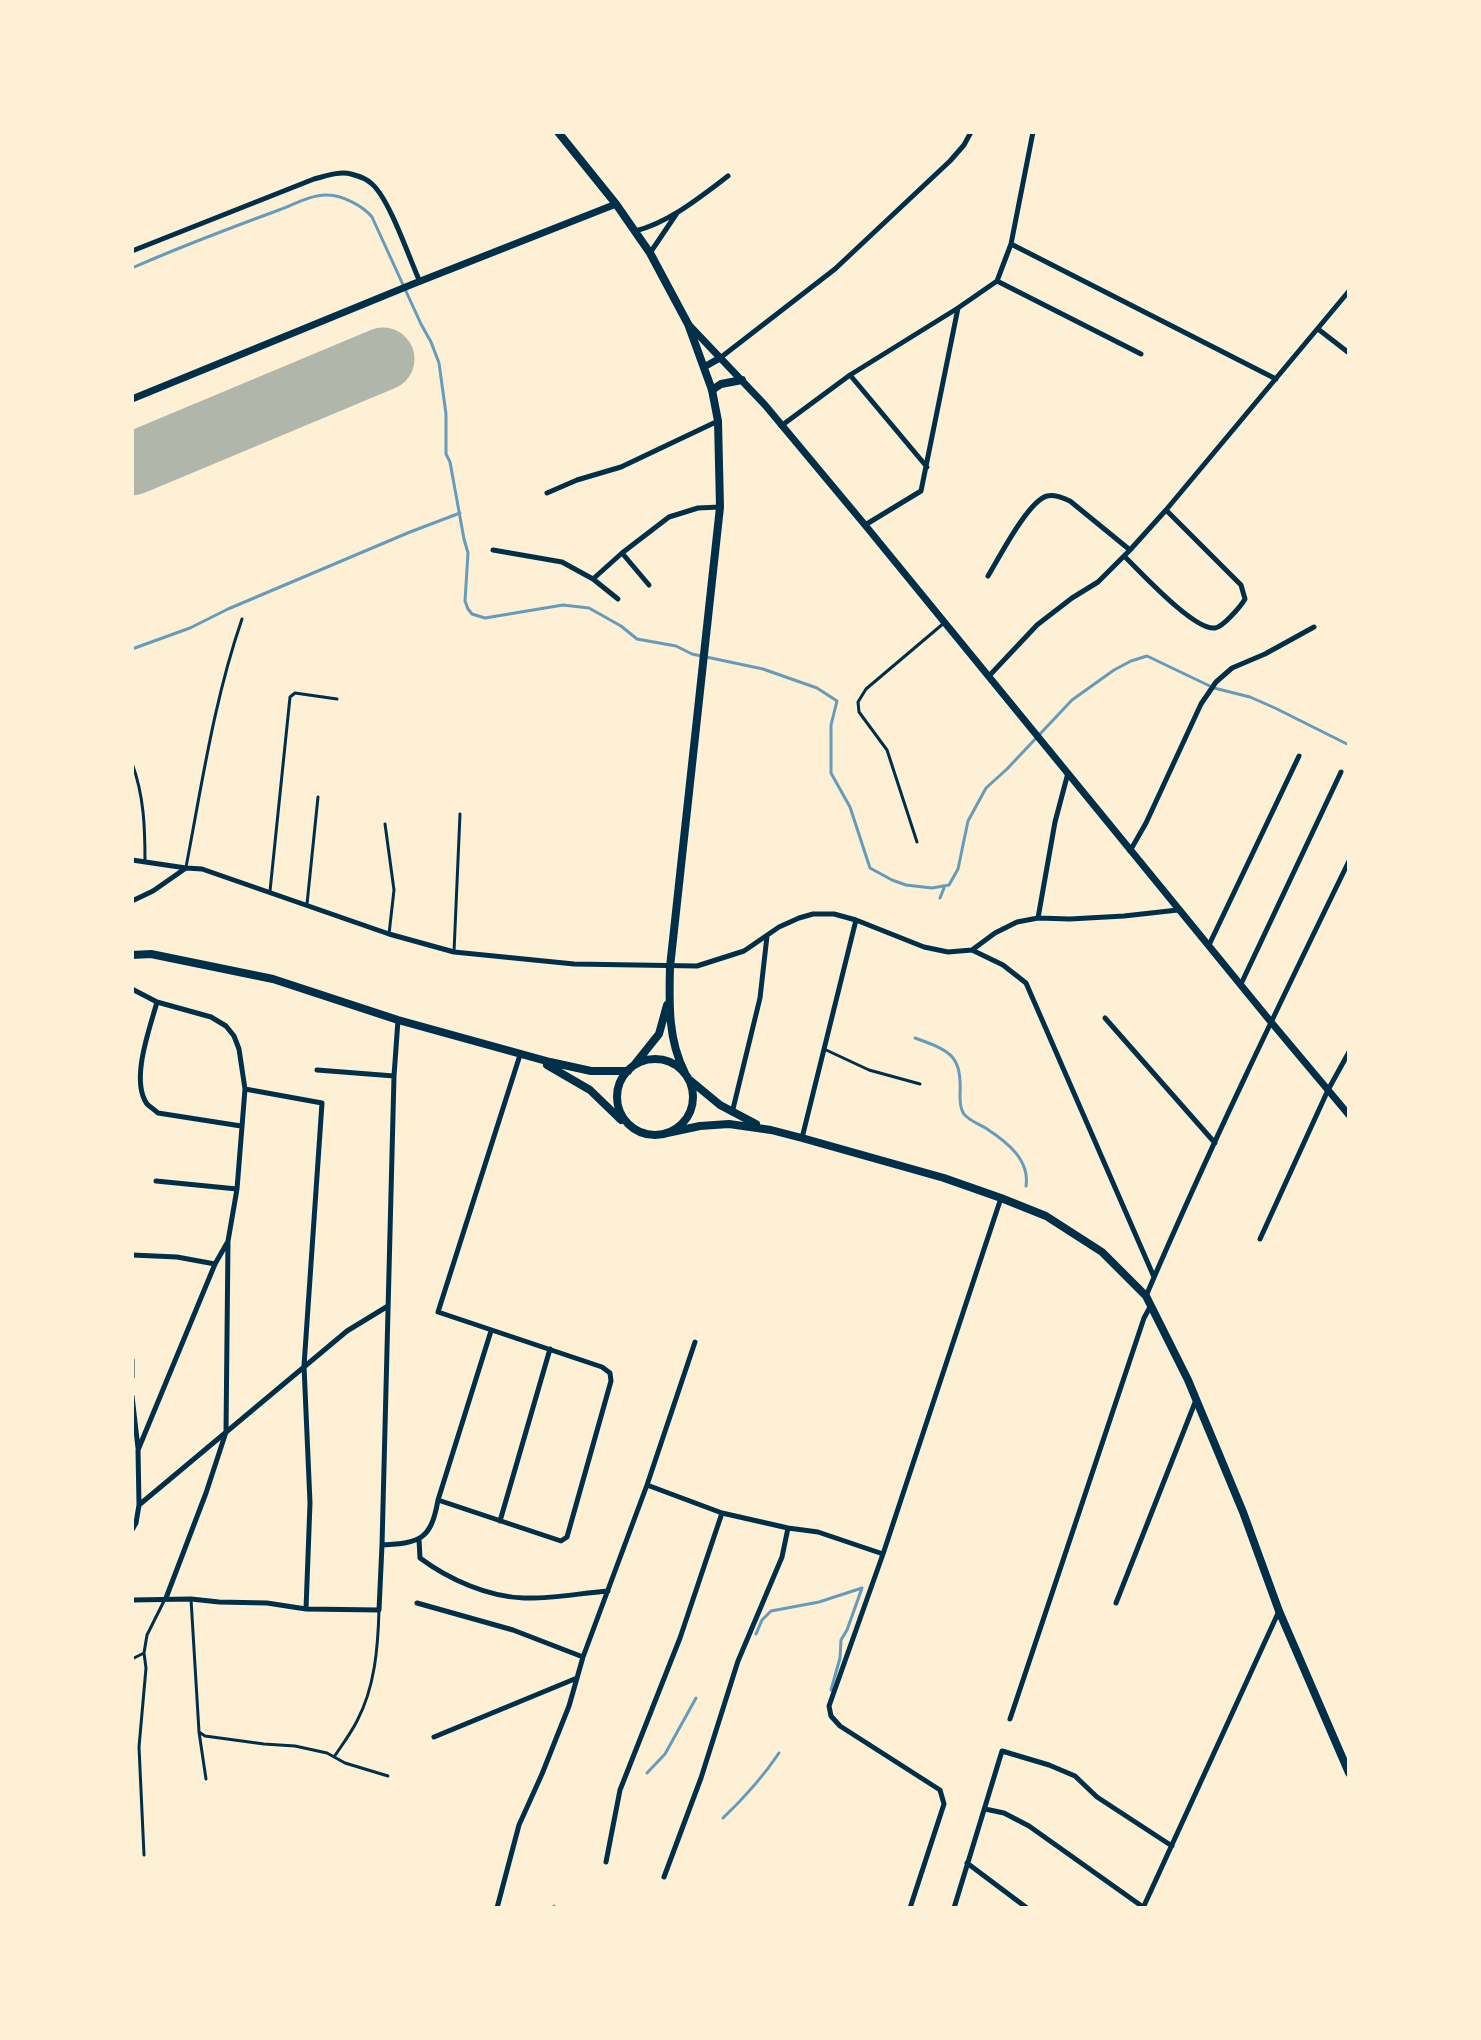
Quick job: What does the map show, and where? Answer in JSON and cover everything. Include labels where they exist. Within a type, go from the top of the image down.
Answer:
[{"type":"main road","points":[[558,132],[616,204],[650,253],[688,324],[712,390],[718,421],[720,507],[670,967],[672,1038],[678,1060],[693,1093],[689,1115],[680,1126],[667,1133]]},
{"type":"main road","points":[[712,390],[722,384],[742,380]]},
{"type":"main road","points":[[132,955],[151,954],[273,980],[398,1020],[530,1057],[591,1071],[630,1069],[646,1060],[660,1059],[674,1064],[702,1092],[732,1113],[771,1130]]},
{"type":"main road","points":[[669,994],[659,1034],[620,1083],[617,1096],[622,1116],[638,1131],[652,1135],[700,1126],[729,1124],[771,1130],[944,1179],[1046,1216],[1102,1252],[1146,1296],[1196,1400],[1243,1512],[1279,1611],[1349,1773]]},
{"type":"main road","points":[[530,1057],[582,1085],[621,1120],[632,1126]]},
{"type":"street","points":[[704,367],[720,358],[835,269],[950,161],[964,146],[971,132]]},
{"type":"street","points":[[781,426],[850,375],[958,308],[998,280],[1011,244],[1033,132]]},
{"type":"street","points":[[132,251],[314,179],[335,173],[350,174],[361,177],[373,185],[386,201],[417,283]]},
{"type":"street","points":[[635,231],[678,212],[728,176]]},
{"type":"street","points":[[132,399],[616,204]]},
{"type":"street","points":[[650,253],[678,212]]},
{"type":"street","points":[[1011,244],[1276,379]]},
{"type":"street","points":[[998,280],[1141,354]]},
{"type":"street","points":[[989,676],[1037,625],[1071,598],[1098,582],[1130,550],[1347,298],[1349,291]]},
{"type":"street","points":[[865,525],[921,491],[958,308]]},
{"type":"street","points":[[688,324],[742,380],[865,525],[1178,910],[1349,1114]]},
{"type":"street","points":[[1318,329],[1349,353]]},
{"type":"street","points":[[850,375],[927,467]]},
{"type":"street","points":[[547,493],[577,480],[621,466],[718,421]]},
{"type":"street","points":[[988,576],[1030,508],[1047,496],[1059,496],[1070,501],[1130,550]]},
{"type":"street","points":[[592,579],[669,517],[698,508],[720,507]]},
{"type":"street","points":[[1124,556],[1186,615],[1197,622],[1216,628],[1241,605],[1245,599],[1241,585],[1166,510]]},
{"type":"street","points":[[493,550],[562,562],[592,579],[618,599]]},
{"type":"street","points":[[622,553],[649,585]]},
{"type":"street","points":[[1130,851],[1146,823],[1205,697],[1216,682],[1232,668],[1265,654],[1314,627]]},
{"type":"street","points":[[1209,945],[1299,756]]},
{"type":"street","points":[[1241,984],[1341,772]]},
{"type":"street","points":[[1038,918],[1055,822],[1068,773]]},
{"type":"street","points":[[132,860],[202,869],[389,934],[454,952],[574,964],[697,966],[744,951],[779,927],[813,914],[834,914],[856,920],[924,947],[948,952],[972,950],[1003,965],[1026,983],[1154,1277]]},
{"type":"street","points":[[1146,1296],[1271,1022],[1349,861]]},
{"type":"street","points":[[132,901],[153,891],[186,868]]},
{"type":"street","points":[[972,950],[995,933],[1017,922],[1038,918],[1100,917],[1178,910]]},
{"type":"street","points":[[802,1138],[856,920]]},
{"type":"street","points":[[732,1113],[760,999],[767,936]]},
{"type":"street","points":[[132,989],[157,1002],[211,1017],[226,1026],[234,1036],[239,1049],[245,1089],[237,1190],[228,1241],[226,1432],[206,1493],[166,1599]]},
{"type":"street","points":[[157,1002],[140,1071],[143,1096],[148,1105],[158,1113],[241,1126]]},
{"type":"street","points":[[1106,1018],[1215,1143]]},
{"type":"street","points":[[132,1600],[192,1599],[267,1603],[306,1609],[379,1610],[394,1076],[398,1020]]},
{"type":"street","points":[[1260,1239],[1328,1090],[1349,1052]]},
{"type":"street","points":[[438,1500],[561,1541],[567,1537],[612,1381],[610,1373],[602,1367],[438,1312],[520,1054]]},
{"type":"street","points":[[317,1070],[394,1076]]},
{"type":"street","points":[[245,1089],[321,1103],[304,1366],[310,1503],[306,1609]]},
{"type":"street","points":[[156,1181],[237,1190]]},
{"type":"street","points":[[910,1908],[944,1804],[940,1790],[840,1726],[831,1716],[829,1706],[1001,1198]]},
{"type":"street","points":[[138,1450],[215,1264],[228,1241]]},
{"type":"street","points":[[132,1255],[177,1257],[215,1264]]},
{"type":"street","points":[[139,1505],[347,1331],[388,1306]]},
{"type":"street","points":[[1010,1719],[1144,1318],[1150,1306]]},
{"type":"street","points":[[382,1545],[411,1543],[429,1530],[435,1517],[438,1500],[491,1331]]},
{"type":"street","points":[[498,1908],[507,1864],[519,1825],[569,1706],[695,1342]]},
{"type":"street","points":[[501,1521],[550,1349]]},
{"type":"street","points":[[132,1360],[132,1377]]},
{"type":"street","points":[[132,1396],[138,1450],[139,1505],[136,1523],[132,1530]]},
{"type":"street","points":[[1116,1603],[1196,1400]]},
{"type":"street","points":[[647,1485],[722,1513],[788,1528],[818,1532],[882,1554]]},
{"type":"street","points":[[606,1862],[622,1782],[680,1638],[722,1513]]},
{"type":"street","points":[[664,1877],[701,1778],[738,1661],[782,1557],[788,1528]]},
{"type":"street","points":[[419,1539],[420,1558],[432,1567],[495,1595],[524,1598],[608,1591]]},
{"type":"street","points":[[417,1603],[513,1630],[584,1658]]},
{"type":"street","points":[[985,1809],[1004,1814],[1029,1826],[1143,1908],[1279,1611]]},
{"type":"street","points":[[434,1737],[577,1678]]},
{"type":"street","points":[[954,1908],[1002,1750],[1075,1776],[1098,1797],[1172,1846]]},
{"type":"street","points":[[967,1863],[1027,1908]]},
{"type":"lane","points":[[186,868],[209,740],[230,653],[242,619]]},
{"type":"lane","points":[[917,842],[886,750],[859,712],[858,702],[866,688],[945,622]]},
{"type":"lane","points":[[270,891],[290,697],[295,693],[337,699]]},
{"type":"lane","points":[[132,763],[139,782],[144,810],[145,862]]},
{"type":"lane","points":[[307,904],[318,797]]},
{"type":"lane","points":[[454,952],[459,814]]},
{"type":"lane","points":[[386,825],[394,890],[389,934]]},
{"type":"lane","points":[[824,1049],[869,1070],[920,1084]]},
{"type":"lane","points":[[144,1855],[139,1747],[146,1668],[144,1653],[147,1635],[154,1617],[166,1599]]},
{"type":"lane","points":[[192,1599],[199,1732],[206,1779]]},
{"type":"lane","points":[[334,1757],[357,1721],[367,1698],[378,1648],[379,1610]]},
{"type":"lane","points":[[132,1659],[144,1653]]},
{"type":"lane","points":[[199,1732],[205,1736],[295,1746],[327,1753],[367,1771],[388,1776]]},
{"type":"waterway","points":[[132,268],[316,196],[340,197],[363,209],[372,217],[439,363],[446,414],[446,454],[450,462],[468,553],[465,601],[468,609],[472,614],[485,618],[563,605],[589,608],[621,626],[637,639],[676,646],[692,654],[763,669],[817,688],[837,701],[831,725],[831,773],[850,807],[870,868],[892,880],[906,885],[932,888],[949,885],[958,869],[968,821],[986,788],[1072,700],[1114,670],[1147,656],[1214,688],[1250,697],[1275,708],[1349,745]]},
{"type":"waterway","points":[[132,649],[190,628],[228,609],[460,513]]},
{"type":"waterway","points":[[940,898],[944,888]]},
{"type":"waterway","points":[[915,1038],[938,1047],[952,1056],[959,1071],[960,1103],[963,1112],[969,1119],[1002,1140],[1016,1153],[1024,1168],[1026,1186]]},
{"type":"waterway","points":[[756,1634],[762,1620],[771,1611],[819,1602],[862,1588]]},
{"type":"waterway","points":[[831,1690],[840,1658],[841,1640],[847,1630],[862,1588]]},
{"type":"waterway","points":[[647,1773],[665,1754],[696,1698]]},
{"type":"waterway","points":[[723,1818],[753,1787],[779,1753]]},
{"type":"runway","points":[[132,464],[383,359]]}]
